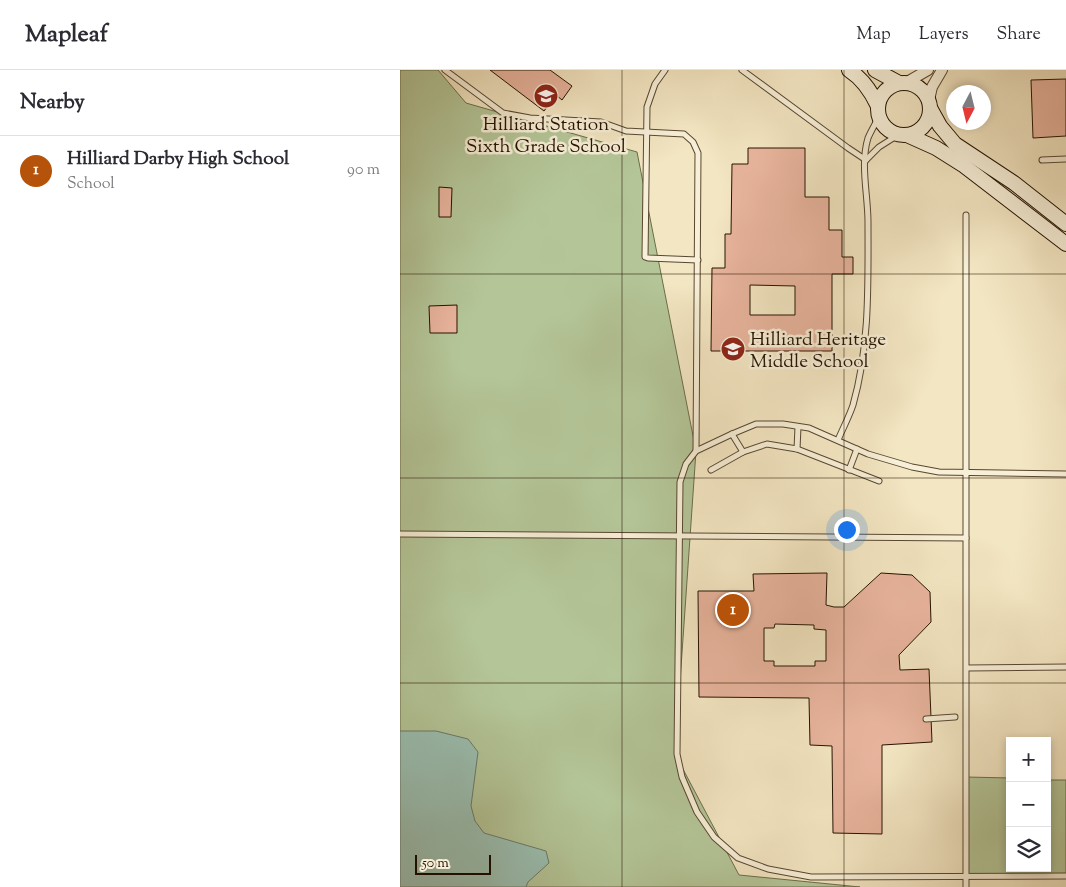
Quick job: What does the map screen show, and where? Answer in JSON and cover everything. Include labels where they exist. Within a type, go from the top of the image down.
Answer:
[{"type":"main road","points":[[850,70],[863,81],[872,93],[883,125],[890,131],[936,148],[963,165],[1066,244]]},
{"type":"main road","points":[[874,70],[903,83],[915,85],[922,90],[940,126],[955,144],[1065,220]]},
{"type":"main road","points":[[878,112],[879,99],[883,92],[890,86],[903,83]]},
{"type":"main road","points":[[902,135],[915,133],[922,128],[927,121],[929,104]]},
{"type":"street","points":[[903,83],[928,70]]},
{"type":"street","points":[[929,104],[932,87],[942,70]]},
{"type":"lane","points":[[444,70],[503,113],[530,118],[601,122],[626,130],[684,134],[693,142],[698,153],[696,452]]},
{"type":"lane","points":[[666,70],[655,84],[647,107],[645,257],[698,260]]},
{"type":"lane","points":[[742,70],[866,160]]},
{"type":"lane","points":[[838,440],[852,406],[864,353],[867,300],[868,205],[865,180],[866,160],[868,138],[878,112]]},
{"type":"lane","points":[[866,160],[879,147],[902,135]]},
{"type":"lane","points":[[1042,160],[1066,159]]},
{"type":"lane","points":[[966,216],[966,887]]},
{"type":"lane","points":[[1066,474],[939,472],[912,467],[868,454],[809,428],[783,424],[756,424],[696,452],[686,464],[680,482],[677,754],[682,777],[697,812],[714,836],[738,858],[768,869],[811,877],[1066,876]]},
{"type":"lane","points":[[797,449],[798,427]]},
{"type":"lane","points":[[732,434],[744,452]]},
{"type":"lane","points":[[712,470],[744,452],[767,444],[797,449],[879,481]]},
{"type":"lane","points":[[849,470],[857,449]]},
{"type":"lane","points":[[400,534],[966,538]]},
{"type":"lane","points":[[967,668],[1066,668]]},
{"type":"lane","points":[[926,719],[955,717]]},
{"type":"shaded area","points":[[400,70],[438,70],[466,103],[637,152],[696,451],[675,754],[739,875],[860,887],[400,887]]},
{"type":"shaded area","points":[[400,731],[436,731],[468,739],[478,752],[471,806],[475,821],[484,833],[546,851],[549,863],[528,882],[526,887],[400,887]]},
{"type":"shaded area","points":[[966,777],[1006,778],[1006,872],[1051,872],[1051,780],[1066,780],[1066,876],[966,875]]},
{"type":"building","name":"Hilliard Station Sixth Grade School","points":[[490,70],[550,70],[572,86],[562,100],[556,95],[544,111]]},
{"type":"building","points":[[1066,79],[1066,136],[1033,138],[1031,80]]},
{"type":"building","name":"Hilliard Heritage Middle School","points":[[748,148],[805,148],[805,197],[829,197],[829,230],[842,230],[842,257],[853,257],[853,274],[832,274],[832,351],[711,351],[712,268],[725,268],[725,234],[731,234],[732,164],[748,164]],"holes":[[[750,285],[795,286],[795,315],[750,315]]]},
{"type":"building","points":[[439,187],[452,188],[451,217],[439,217]]},
{"type":"building","points":[[457,305],[457,333],[430,333],[429,306]]},
{"type":"building","points":[[827,573],[826,605],[834,607],[844,607],[881,573],[912,575],[930,592],[931,622],[899,655],[900,670],[929,669],[932,742],[882,745],[882,834],[833,833],[832,746],[810,745],[809,698],[699,697],[698,591],[754,591],[753,574]],"holes":[[[775,624],[814,625],[814,629],[826,630],[826,661],[815,661],[815,666],[774,666],[774,661],[764,661],[764,628],[774,628]]]},
{"type":"place","name":"Hilliard Station Sixth Grade School","points":[[546,96]]},
{"type":"place","name":"Hilliard Heritage Middle School","points":[[733,349]]},
{"type":"place","name":"Hilliard Darby High School","points":[[733,610]]}]
